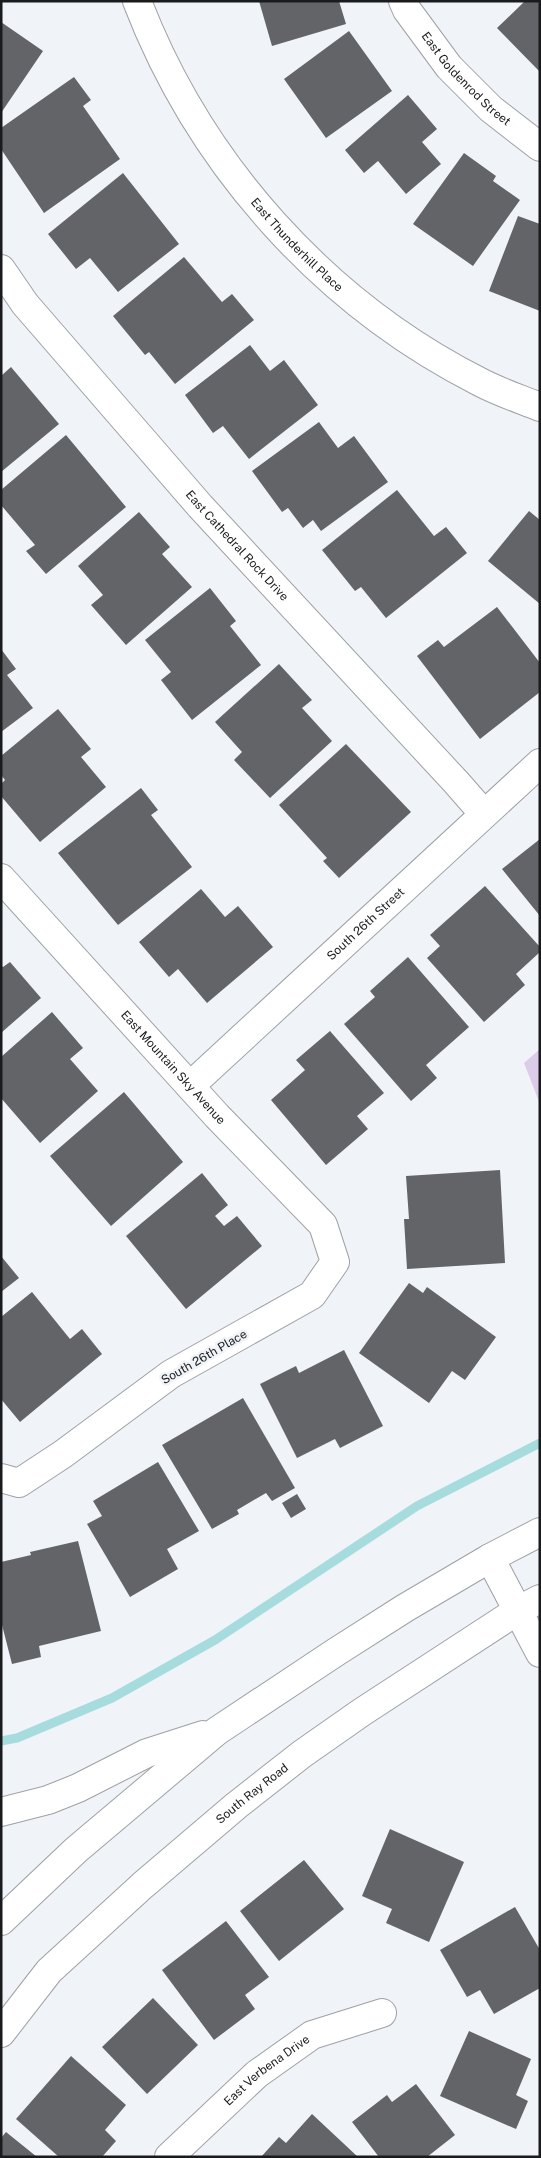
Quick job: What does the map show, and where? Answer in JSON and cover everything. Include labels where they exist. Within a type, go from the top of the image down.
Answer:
[{"type":"street","name":"East Thunderhill Place","points":[[137,1],[162,60],[203,134],[232,174],[293,246],[320,272],[416,345],[482,383],[540,407]]},
{"type":"street","name":"East Goldenrod Street","points":[[403,1],[407,10],[448,67],[491,109],[540,147]]},
{"type":"street","name":"East Cathedral Rock Drive","points":[[1,269],[25,304],[200,506],[484,814]]},
{"type":"street","name":"South 26th Street","points":[[190,1086],[540,763]]},
{"type":"street","name":"East Mountain Sky Avenue","points":[[1,878],[190,1086],[323,1225],[335,1262]]},
{"type":"street","name":"South 26th Place","points":[[10,1480],[63,1454],[171,1374],[312,1295],[335,1262]]},
{"type":"street","points":[[1,1921],[76,1850],[217,1731],[343,1647],[490,1558],[540,1532]]},
{"type":"street","points":[[490,1558],[528,1605],[540,1653]]},
{"type":"street","name":"South Ray Road","points":[[1,2033],[49,1971],[143,1885],[237,1806],[302,1754],[420,1673],[528,1605]]},
{"type":"street","points":[[1,1812],[48,1800],[86,1784],[147,1753],[217,1731]]},
{"type":"street","points":[[1,2003],[49,1971]]},
{"type":"street","name":"East Verbena Drive","points":[[169,2157],[257,2074],[312,2035],[382,2013]]},
{"type":"shaded area","points":[[540,1049],[540,1104],[524,1063]]},
{"type":"building","points":[[259,1],[339,1],[346,24],[272,46]]},
{"type":"building","points":[[525,1],[540,1],[540,72],[497,28]]},
{"type":"building","points":[[1,22],[43,51],[1,113]]},
{"type":"building","points":[[349,31],[392,91],[326,138],[284,79]]},
{"type":"building","points":[[74,77],[91,100],[83,106],[120,159],[44,213],[1,149],[1,128]]},
{"type":"building","points":[[408,95],[437,129],[422,142],[441,164],[406,194],[378,161],[364,173],[345,150]]},
{"type":"building","points":[[464,153],[496,176],[493,181],[520,200],[473,266],[413,224]]},
{"type":"building","points":[[123,173],[179,244],[118,292],[90,258],[76,269],[48,234]]},
{"type":"building","points":[[518,216],[540,224],[540,311],[489,291]]},
{"type":"building","points":[[184,257],[222,302],[232,294],[254,320],[175,384],[149,352],[145,355],[113,316]]},
{"type":"building","points":[[250,345],[270,371],[284,360],[318,405],[249,459],[223,426],[213,433],[185,395]]},
{"type":"building","points":[[11,367],[59,424],[1,472],[1,376]]},
{"type":"building","points":[[319,422],[338,448],[354,436],[388,482],[321,531],[313,520],[303,528],[288,508],[282,512],[252,471]]},
{"type":"building","points":[[66,435],[126,507],[46,574],[26,551],[35,545],[1,505],[1,490]]},
{"type":"building","points":[[397,490],[434,536],[446,527],[467,553],[386,618],[361,587],[355,591],[322,550]]},
{"type":"building","points":[[529,511],[540,520],[540,604],[488,561]]},
{"type":"building","points":[[139,512],[170,547],[162,554],[192,587],[126,645],[91,605],[103,595],[78,566]]},
{"type":"building","points":[[210,588],[236,621],[230,626],[261,665],[192,720],[161,680],[171,672],[145,640]]},
{"type":"building","points":[[497,607],[540,663],[540,692],[480,739],[417,656],[438,640],[444,647]]},
{"type":"building","points":[[1,649],[16,669],[7,675],[33,708],[1,732]]},
{"type":"building","points":[[279,664],[312,700],[302,708],[332,741],[270,798],[234,760],[242,752],[215,722]]},
{"type":"building","points":[[58,709],[91,749],[81,757],[106,787],[40,842],[1,796],[1,784],[5,780],[1,775],[1,756]]},
{"type":"building","points":[[346,744],[411,812],[339,878],[323,861],[327,858],[279,805]]},
{"type":"building","points":[[141,788],[158,810],[151,815],[192,867],[118,925],[58,853]]},
{"type":"building","points":[[540,839],[540,916],[502,869]]},
{"type":"building","points":[[485,886],[540,947],[540,952],[516,974],[525,985],[484,1022],[427,958],[440,946],[430,935]]},
{"type":"building","points":[[201,889],[225,917],[238,906],[273,947],[207,1003],[178,969],[169,977],[139,942]]},
{"type":"building","points":[[408,957],[469,1027],[426,1065],[437,1078],[411,1101],[344,1024],[375,997],[370,991]]},
{"type":"building","points":[[10,962],[41,998],[1,1033],[1,965],[3,967]]},
{"type":"building","points":[[52,1012],[83,1048],[70,1059],[98,1091],[40,1143],[1,1098],[1,1057]]},
{"type":"building","points":[[330,1031],[384,1093],[357,1116],[368,1129],[326,1165],[271,1100],[305,1070],[296,1060]]},
{"type":"building","points":[[124,1092],[183,1162],[111,1226],[50,1156]]},
{"type":"building","points":[[500,1170],[505,1263],[407,1269],[404,1219],[409,1219],[406,1176]]},
{"type":"building","points":[[202,1173],[228,1205],[215,1216],[224,1226],[237,1216],[262,1246],[186,1309],[126,1236]]},
{"type":"building","points":[[1,1256],[19,1278],[1,1292]]},
{"type":"building","points":[[409,1283],[423,1293],[427,1287],[496,1337],[465,1380],[452,1371],[429,1403],[359,1353]]},
{"type":"building","points":[[32,1292],[70,1339],[82,1329],[102,1354],[20,1422],[1,1399],[1,1317]]},
{"type":"building","points":[[344,1350],[383,1426],[340,1448],[335,1439],[297,1458],[260,1384],[296,1366],[299,1373]]},
{"type":"building","points":[[243,1398],[295,1488],[272,1501],[266,1493],[237,1510],[239,1514],[212,1529],[162,1445]]},
{"type":"building","points":[[158,1462],[199,1531],[167,1549],[178,1569],[130,1597],[87,1524],[102,1516],[93,1501]]},
{"type":"building","points":[[297,1494],[306,1509],[291,1518],[282,1503]]},
{"type":"building","points":[[78,1541],[101,1631],[39,1646],[41,1657],[12,1664],[1,1621],[1,1562],[31,1555],[30,1552]]},
{"type":"building","points":[[390,1829],[464,1862],[429,1942],[386,1923],[392,1909],[362,1896]]},
{"type":"building","points":[[304,1860],[344,1909],[279,1961],[240,1911]]},
{"type":"building","points":[[515,1907],[540,1950],[540,1988],[494,2014],[480,1990],[467,1997],[440,1950]]},
{"type":"building","points":[[226,1921],[269,1977],[245,1995],[255,2009],[214,2040],[162,1970]]},
{"type":"building","points":[[153,1998],[198,2045],[147,2094],[102,2047]]},
{"type":"building","points":[[469,2031],[531,2059],[516,2095],[528,2101],[516,2129],[440,2096]]},
{"type":"building","points":[[71,2056],[126,2105],[105,2130],[116,2141],[102,2157],[59,2157],[16,2119]]},
{"type":"building","points":[[416,2084],[455,2135],[427,2157],[379,2157],[352,2122],[387,2095],[392,2102]]},
{"type":"building","points":[[312,2114],[358,2157],[261,2157],[279,2137],[286,2143]]},
{"type":"building","points":[[6,2132],[37,2157],[1,2157],[1,2138]]},
{"type":"waterway","points":[[1,1741],[17,1738],[112,1698],[215,1640],[417,1506],[540,1443]]}]
